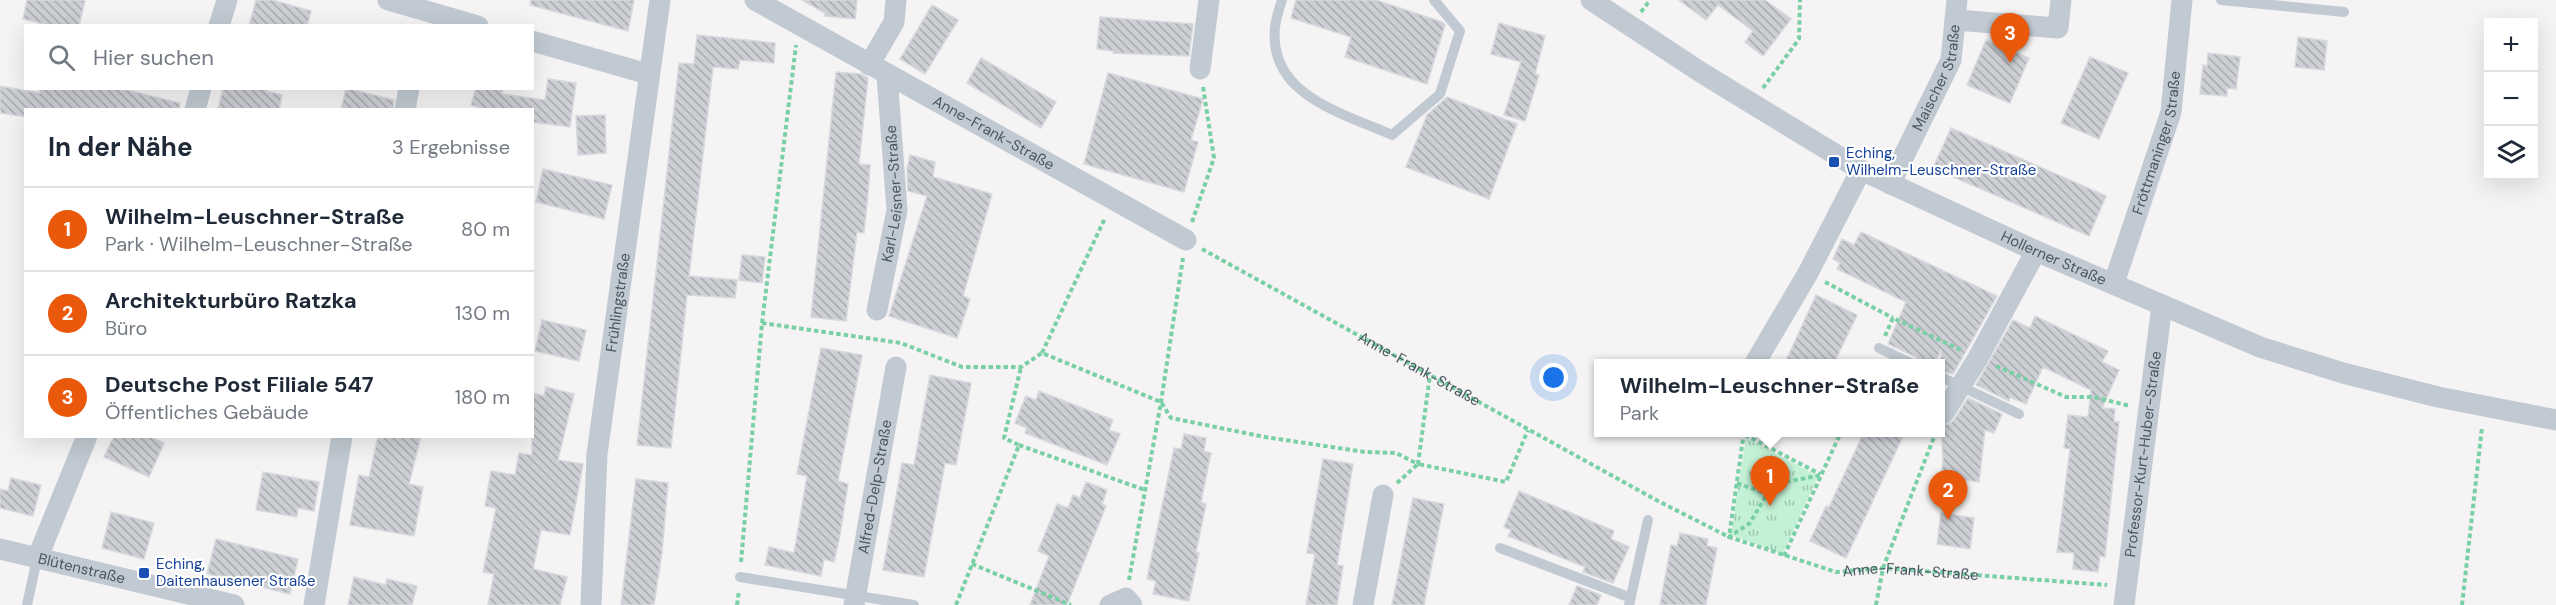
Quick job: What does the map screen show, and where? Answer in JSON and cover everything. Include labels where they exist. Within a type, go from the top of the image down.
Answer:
[{"type":"street","points":[[220,24],[227,0]]},
{"type":"street","points":[[388,0],[423,18],[464,24]]},
{"type":"street","name":"Frühlingstraße","points":[[591,605],[597,454],[660,0]]},
{"type":"street","name":"Anne-Frank-Straße","points":[[755,0],[1186,240]]},
{"type":"street","points":[[878,70],[894,22],[896,0]]},
{"type":"street","points":[[1200,69],[1209,0]]},
{"type":"street","name":"Hollerner Straße","points":[[1591,0],[1702,74],[1861,170],[2036,251],[2260,347],[2343,373],[2485,408],[2556,420]]},
{"type":"street","points":[[1956,10],[2058,28],[2061,0]]},
{"type":"street","name":"Fröttmaninger Straße","points":[[2114,283],[2171,112],[2182,0]]},
{"type":"street","name":"Maischer Straße","points":[[1890,184],[1951,60],[1956,10]]},
{"type":"street","points":[[534,42],[648,74]]},
{"type":"street","name":"Karl-Leisner-Straße","points":[[877,310],[897,210],[878,70]]},
{"type":"street","points":[[196,108],[200,90]]},
{"type":"street","points":[[405,108],[410,90]]},
{"type":"street","points":[[1757,359],[1808,273],[1861,170]]},
{"type":"street","points":[[1945,411],[2036,251]]},
{"type":"street","name":"Professor-Kurt-Huber-Straße","points":[[2126,596],[2162,305]]},
{"type":"street","name":"Alfred-Delp-Straße","points":[[854,600],[896,368]]},
{"type":"street","points":[[38,559],[86,438]]},
{"type":"street","points":[[314,605],[342,438]]},
{"type":"street","points":[[1363,605],[1383,495]]},
{"type":"street","name":"Blütenstraße","points":[[0,549],[234,605]]},
{"type":"lane","points":[[1282,0],[1275,27],[1275,50],[1283,72],[1294,86],[1318,102],[1392,135],[1440,94],[1460,31],[1434,0]]},
{"type":"lane","points":[[2221,0],[2344,12]]},
{"type":"lane","points":[[1879,348],[1904,359]]},
{"type":"lane","points":[[1945,379],[2019,414]]},
{"type":"lane","points":[[1500,548],[1630,602],[1648,520]]},
{"type":"lane","points":[[27,605],[38,559]]},
{"type":"lane","points":[[740,577],[854,600],[914,605]]},
{"type":"path","points":[[1752,103],[1799,39],[1800,0]]},
{"type":"path","points":[[737,605],[762,322],[798,25]]},
{"type":"path","points":[[1123,603],[1161,402],[1186,240],[1214,158],[1200,69]]},
{"type":"path","points":[[762,322],[901,343],[962,367],[1021,367],[1042,353],[1113,199]]},
{"type":"path","name":"Anne-Frank-Straße","points":[[1186,240],[1528,430],[1729,537],[1836,572],[1883,567],[2126,596]]},
{"type":"path","points":[[1808,273],[1893,318]]},
{"type":"path","points":[[1042,353],[1161,402],[1171,418],[1265,437],[1365,452],[1396,453],[1418,465],[1506,482],[1528,430]]},
{"type":"path","points":[[1021,367],[1004,438],[1145,490]]},
{"type":"path","points":[[1383,495],[1418,465],[1431,375]]},
{"type":"path","points":[[2462,605],[2485,408]]},
{"type":"path","points":[[1729,537],[1744,437]]},
{"type":"path","points":[[1750,437],[1821,475]]},
{"type":"path","points":[[1784,556],[1838,437]]},
{"type":"path","points":[[1876,605],[1883,567],[1934,437]]},
{"type":"path","points":[[956,605],[1019,445]]},
{"type":"path","points":[[1729,537],[1750,523],[1767,494],[1786,482],[1821,475]]},
{"type":"path","points":[[1737,483],[1767,494]]},
{"type":"path","points":[[972,564],[1071,605]]},
{"type":"green space","points":[[1746,438],[1818,476],[1783,554],[1731,535]]},
{"type":"building","points":[[27,0],[85,0],[79,24],[43,24],[23,19]]},
{"type":"building","points":[[256,0],[273,0],[311,11],[308,24],[250,24]]},
{"type":"building","points":[[531,0],[634,0],[628,31],[530,5]]},
{"type":"building","points":[[802,0],[857,0],[855,19],[825,16],[825,13]]},
{"type":"building","points":[[1296,0],[1376,0],[1442,22],[1445,25],[1427,84],[1345,57],[1351,37],[1291,18]]},
{"type":"building","points":[[1679,0],[1765,0],[1791,19],[1763,56],[1745,42],[1753,31],[1718,5],[1706,20]]},
{"type":"building","points":[[932,5],[958,20],[925,74],[900,59]]},
{"type":"building","points":[[1100,17],[1193,24],[1189,56],[1113,53],[1114,51],[1097,49]]},
{"type":"building","points":[[1499,23],[1545,36],[1535,74],[1539,75],[1525,121],[1504,115],[1521,62],[1491,54]]},
{"type":"building","points":[[697,35],[775,43],[774,63],[740,60],[738,69],[713,67],[689,276],[737,280],[735,298],[687,295],[671,448],[637,445],[679,63],[694,64]]},
{"type":"building","points":[[2298,37],[2327,41],[2324,70],[2295,67]]},
{"type":"building","points":[[1986,40],[2029,58],[2010,103],[1967,85]]},
{"type":"building","points":[[2208,53],[2240,57],[2236,89],[2227,88],[2227,96],[2200,94],[2203,65],[2207,66]]},
{"type":"building","points":[[2090,57],[2128,73],[2099,139],[2061,123]]},
{"type":"building","points":[[981,58],[1056,102],[1041,128],[967,83]]},
{"type":"building","points":[[836,72],[861,74],[868,78],[859,164],[870,165],[868,194],[864,233],[857,232],[846,321],[811,317]]},
{"type":"building","points":[[1108,73],[1203,99],[1191,140],[1198,142],[1184,192],[1084,164]]},
{"type":"building","points":[[548,79],[576,83],[570,127],[534,122],[534,108],[481,108],[471,105],[475,90],[503,90],[502,94],[545,100]]},
{"type":"building","points":[[0,86],[40,93],[40,90],[127,90],[180,103],[179,108],[24,108],[24,117],[0,113]]},
{"type":"building","points":[[223,90],[266,90],[282,95],[279,108],[218,108]]},
{"type":"building","points":[[346,90],[394,100],[393,108],[341,108]]},
{"type":"building","points":[[1447,97],[1517,124],[1489,199],[1406,167],[1427,115]]},
{"type":"building","points":[[605,115],[606,153],[578,155],[576,116]]},
{"type":"building","points":[[1951,128],[2106,196],[2089,236],[1933,168]]},
{"type":"building","points":[[910,155],[935,162],[933,177],[992,194],[963,296],[970,299],[957,338],[889,316],[927,196],[908,191],[907,169]]},
{"type":"building","points":[[543,169],[612,185],[604,219],[536,202]]},
{"type":"building","points":[[1861,232],[1997,296],[1953,374],[1945,371],[1945,359],[1941,359],[1941,350],[1937,359],[1917,359],[1888,344],[1906,302],[1837,269],[1840,263],[1833,259],[1842,239],[1854,245]]},
{"type":"building","points":[[742,255],[765,257],[762,283],[739,280]]},
{"type":"building","points":[[1816,295],[1857,315],[1836,359],[1787,359]]},
{"type":"building","points":[[2035,316],[2108,351],[2102,362],[2119,370],[2102,408],[2115,409],[2114,422],[2119,422],[2105,557],[2100,556],[2098,572],[2073,569],[2074,553],[2057,552],[2070,449],[2064,448],[2068,415],[2088,417],[2091,390],[2043,367],[2026,404],[2010,397],[2009,401],[1976,385],[2013,320],[2030,328]]},
{"type":"building","points":[[542,320],[586,330],[579,361],[535,351]]},
{"type":"building","points":[[821,348],[862,355],[838,481],[848,484],[840,535],[834,562],[824,559],[821,576],[765,565],[769,547],[794,553],[807,476],[797,474]]},
{"type":"building","points":[[930,375],[971,383],[956,465],[945,463],[924,577],[883,570],[902,463],[914,465]]},
{"type":"building","points":[[546,387],[574,394],[558,460],[583,464],[570,535],[541,530],[533,569],[567,577],[560,605],[488,605],[494,574],[483,572],[496,508],[485,506],[491,471],[515,475],[519,453],[532,455],[534,394],[544,396]]},
{"type":"building","points":[[1039,391],[1113,420],[1109,430],[1120,434],[1107,465],[1025,433],[1027,428],[1015,423],[1026,396],[1036,400]]},
{"type":"building","points":[[1968,398],[2002,414],[1994,433],[1985,430],[1979,482],[1941,477],[1942,437],[1945,437],[1945,424],[1954,420]]},
{"type":"building","points":[[1184,434],[1206,438],[1204,451],[1211,453],[1201,502],[1206,504],[1196,552],[1199,553],[1189,601],[1153,594],[1156,581],[1147,579],[1174,448],[1181,449]]},
{"type":"building","points":[[1862,437],[1903,437],[1846,558],[1810,541],[1826,506],[1829,507]]},
{"type":"building","points":[[113,438],[154,438],[164,443],[149,477],[104,457]]},
{"type":"building","points":[[378,438],[420,438],[409,484],[423,487],[414,536],[350,525],[359,475],[369,477]]},
{"type":"building","points":[[1323,459],[1353,464],[1337,565],[1343,566],[1337,605],[1306,605],[1315,554],[1307,553]]},
{"type":"building","points":[[263,472],[319,482],[314,511],[298,508],[297,517],[256,510]]},
{"type":"building","points":[[11,478],[41,485],[33,516],[0,508],[0,489],[8,491]]},
{"type":"building","points":[[636,479],[668,483],[662,552],[654,605],[621,605]]},
{"type":"building","points":[[1086,482],[1107,490],[1102,504],[1106,506],[1067,605],[1030,605],[1049,556],[1038,551],[1057,504],[1068,508],[1073,495],[1080,498]]},
{"type":"building","points":[[1519,491],[1614,531],[1611,539],[1629,547],[1613,583],[1583,572],[1585,567],[1508,536],[1511,530],[1504,527]]},
{"type":"building","points":[[1413,498],[1444,504],[1424,605],[1392,605]]},
{"type":"building","points":[[111,512],[154,523],[144,559],[102,548]]},
{"type":"building","points":[[1941,513],[1974,518],[1970,549],[1937,544]]},
{"type":"building","points":[[1680,533],[1708,539],[1707,546],[1717,548],[1706,605],[1660,605],[1671,545],[1677,546]]},
{"type":"building","points":[[216,539],[298,559],[290,594],[207,574]]},
{"type":"building","points":[[354,577],[386,585],[387,579],[417,586],[412,605],[348,605]]},
{"type":"building","points":[[1577,586],[1601,595],[1597,605],[1569,605]]},
{"type":"place","name":"Deutsche Post Filiale 547","points":[[2010,63]]},
{"type":"place","name":"Eching, Wilhelm-Leuschner-Straße","points":[[1834,162]]},
{"type":"place","name":"Wilhelm-Leuschner-Straße","points":[[1770,506]]},
{"type":"place","name":"Architekturbüro Ratzka","points":[[1948,520]]},
{"type":"place","name":"Eching, Daitenhausener Straße","points":[[144,573]]}]
